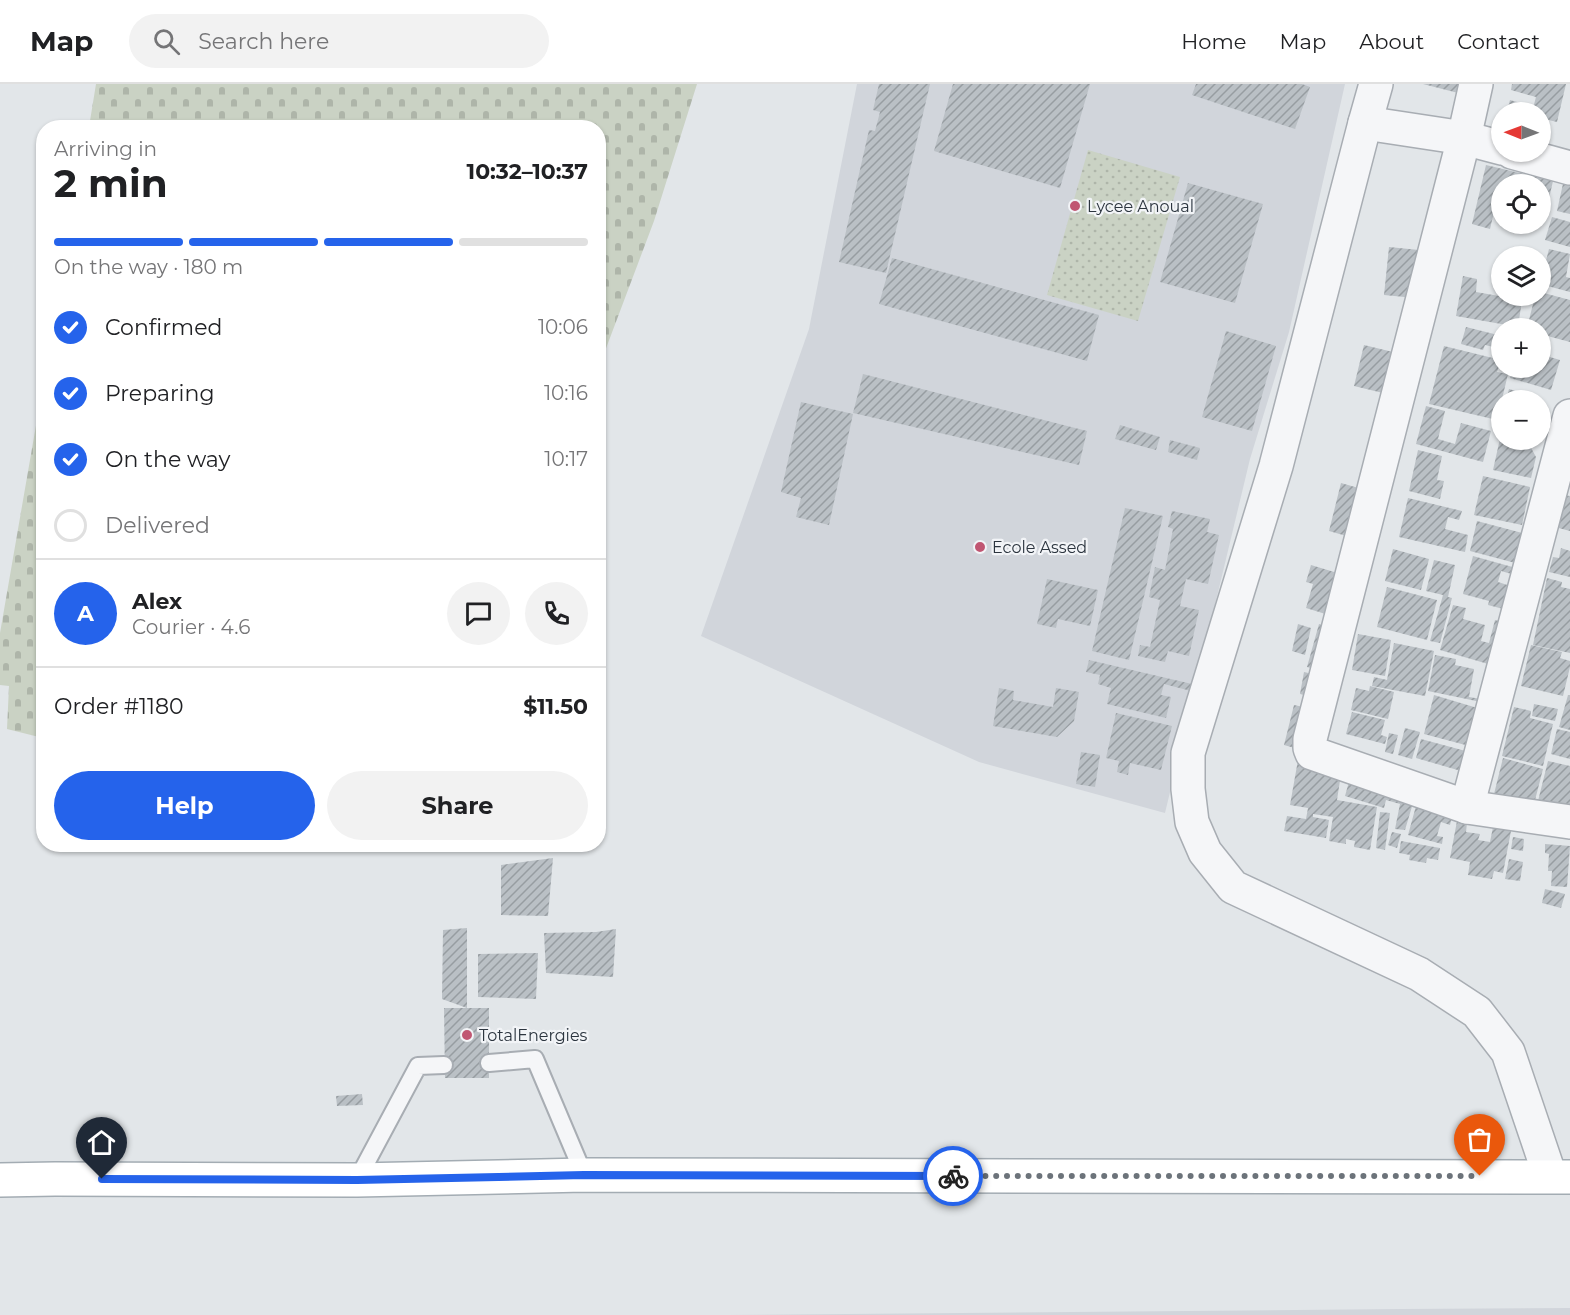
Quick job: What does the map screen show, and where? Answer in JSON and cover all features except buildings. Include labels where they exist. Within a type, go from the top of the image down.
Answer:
[{"type":"main road","points":[[0,1180],[357,1180],[584,1175],[1560,1176]]},
{"type":"street","points":[[1376,84],[1276,466],[1188,753],[1188,789],[1192,822],[1205,852],[1233,887],[1419,974],[1477,1012],[1508,1052],[1560,1176]]},
{"type":"street","points":[[1476,84],[1310,744],[1312,753],[1467,807],[1570,822]]},
{"type":"street","points":[[1365,123],[1464,138],[1491,145]]},
{"type":"street","points":[[1548,162],[1570,168]]},
{"type":"street","points":[[1467,807],[1570,416]]},
{"type":"lane","points":[[489,1063],[535,1059],[584,1175]]},
{"type":"lane","points":[[357,1180],[418,1066],[444,1065]]},
{"type":"shaded area","points":[[857,84],[1345,84],[1289,332],[1250,459],[1165,813],[979,762],[701,636],[809,329]]},
{"type":"shaded area","points":[[1570,1308],[1570,1315],[727,1315],[1401,1309]]},
{"type":"green space","points":[[96,84],[697,84],[654,221],[606,348],[606,120],[90,120]]},
{"type":"green space","points":[[1088,150],[1180,177],[1138,321],[1047,295]]},
{"type":"green space","points":[[36,425],[36,736],[7,729],[9,686],[0,685],[0,633]]},
{"type":"way so far","points":[[953,1176],[1480,1176]]},
{"type":"place","name":"Lycee Anoual","points":[[1075,206]]},
{"type":"place","name":"Ecole Assed","points":[[980,547]]},
{"type":"place","name":"TotalEnergies","points":[[467,1035]]},
{"type":"route","points":[[102,1179],[357,1180],[584,1175],[953,1176]]}]
